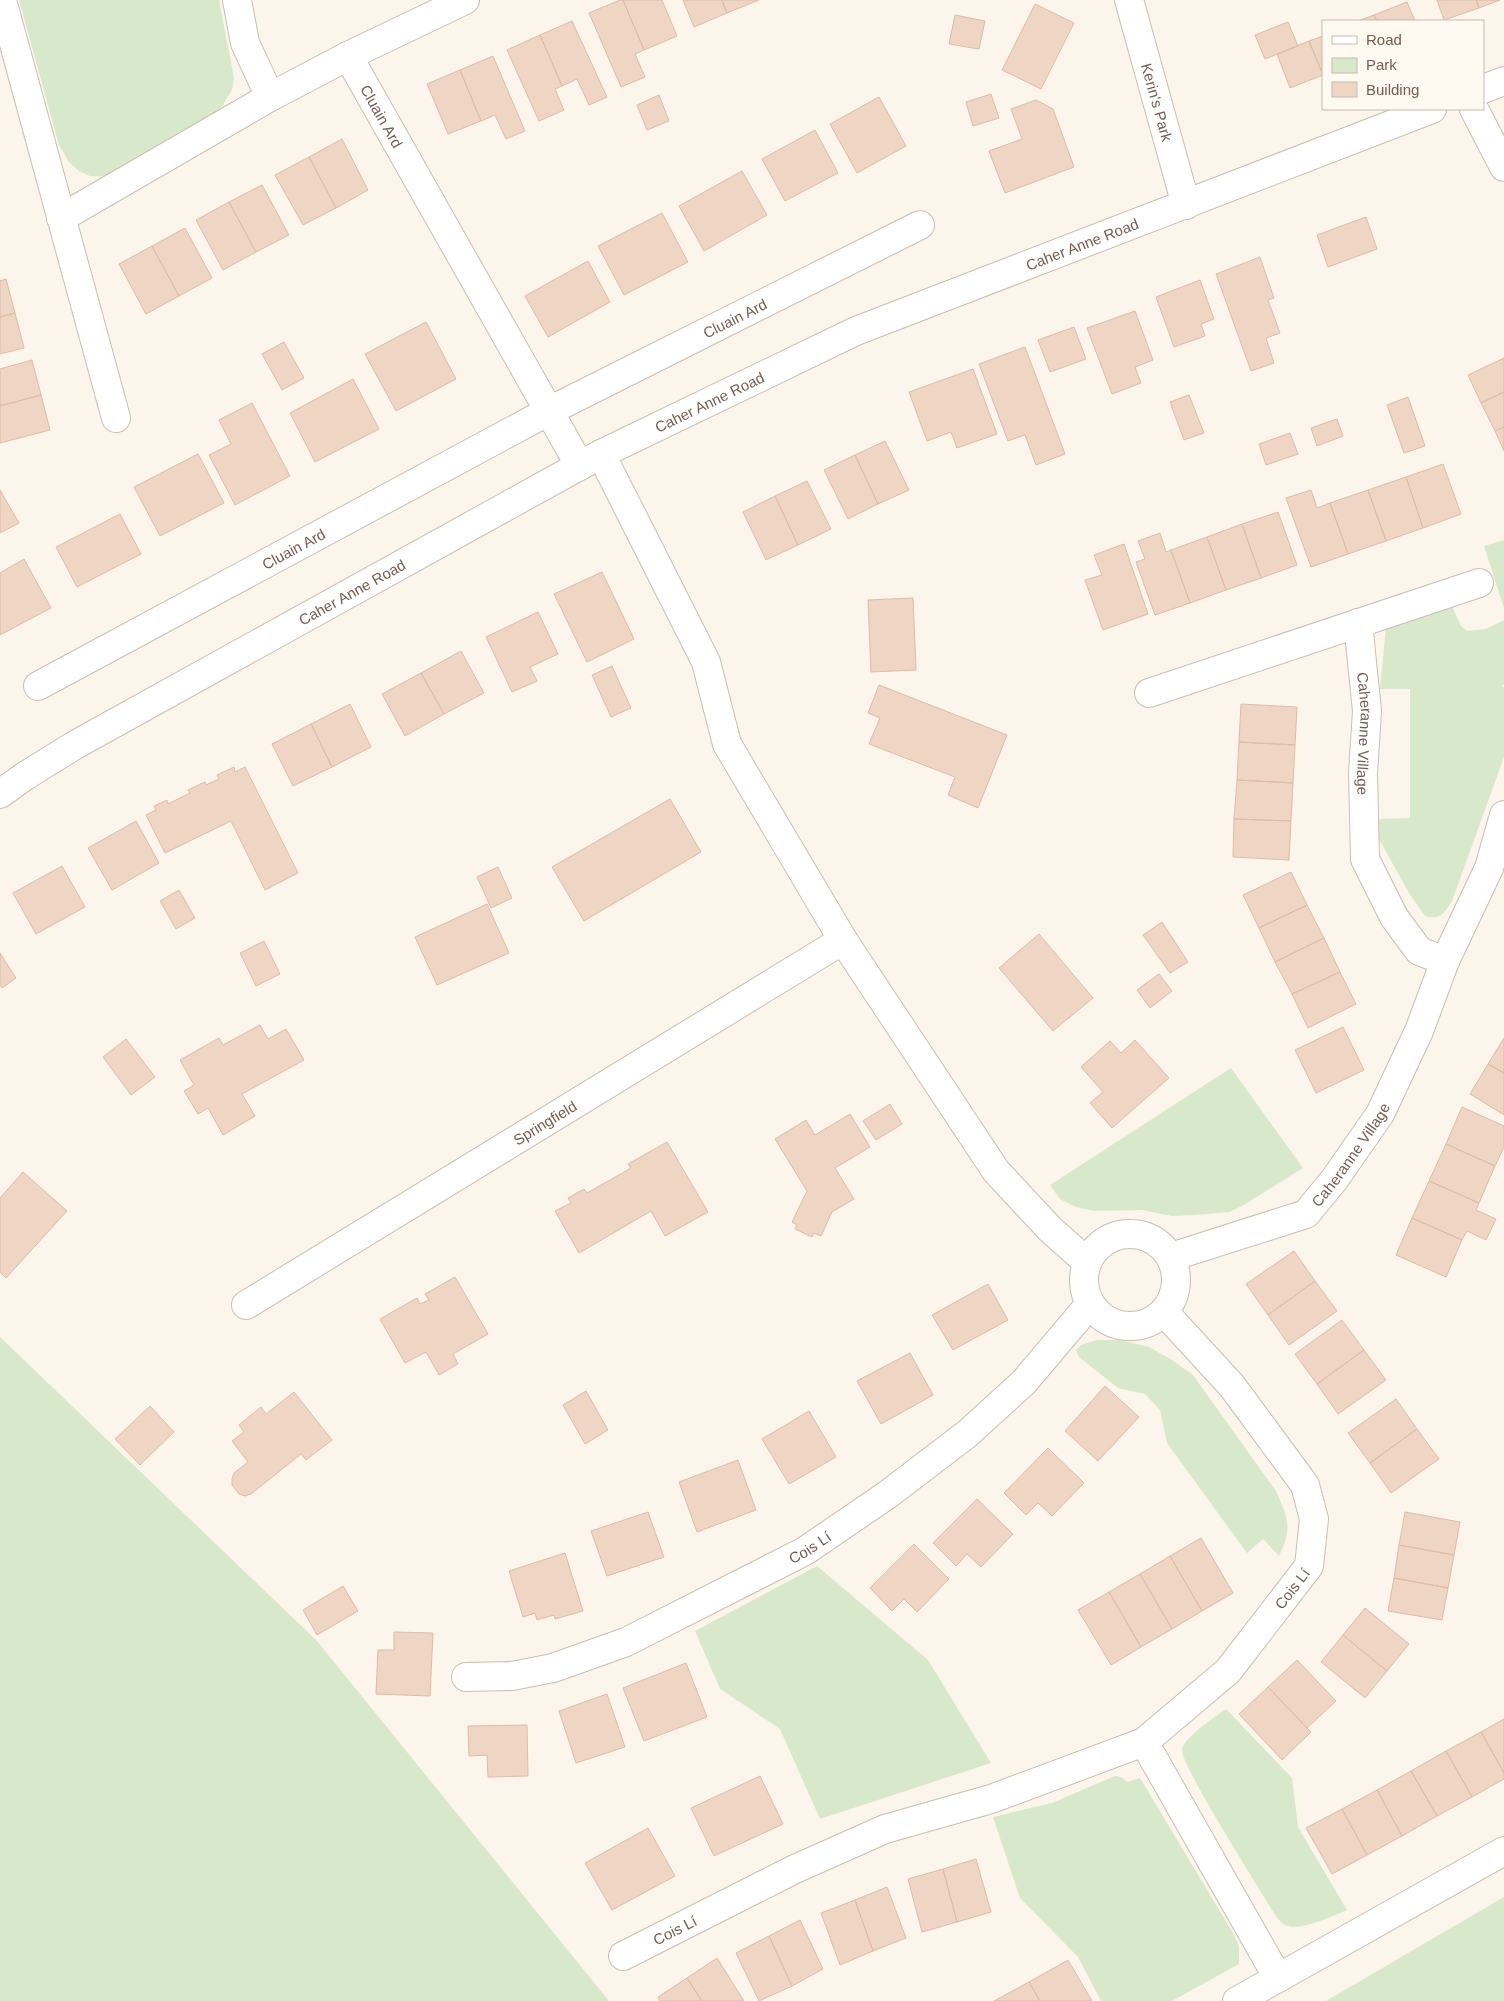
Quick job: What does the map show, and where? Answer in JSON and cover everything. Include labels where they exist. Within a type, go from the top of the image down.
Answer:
[{"type":"street","points":[[2,0],[116,418]]},
{"type":"street","points":[[237,0],[245,43],[270,97]]},
{"type":"street","points":[[61,218],[270,97],[348,56],[466,0]]},
{"type":"street","name":"Kerin's Park","points":[[1129,0],[1186,205]]},
{"type":"street","name":"Cluain Ard","points":[[348,56],[549,411],[590,460],[706,662],[727,744],[843,940],[996,1171],[1050,1229],[1087,1262]]},
{"type":"street","points":[[1484,89],[1504,81]]},
{"type":"street","name":"Caher Anne Road","points":[[0,794],[25,776],[92,736],[590,460],[856,331],[1007,271],[1186,205],[1429,110]]},
{"type":"street","points":[[1475,110],[1504,167]]},
{"type":"street","name":"Cluain Ard","points":[[38,686],[549,411],[920,225]]},
{"type":"street","points":[[1149,693],[1480,583]]},
{"type":"street","name":"Caheranne Village","points":[[1358,623],[1368,711],[1363,773],[1365,859],[1394,918],[1419,951],[1445,961]]},
{"type":"street","name":"Caheranne Village","points":[[1171,1257],[1306,1214],[1334,1180],[1380,1114],[1419,1030],[1445,961],[1489,868],[1504,815]]},
{"type":"street","name":"Springfield","points":[[246,1305],[843,940]]},
{"type":"street","points":[[1132,1234],[1148,1237],[1162,1246],[1171,1257],[1177,1278],[1174,1296],[1158,1318],[1140,1326],[1120,1326],[1101,1317],[1090,1304],[1085,1293],[1084,1275],[1087,1262],[1096,1247],[1111,1237],[1132,1234]]},
{"type":"street","name":"Cois Lí","points":[[466,1677],[512,1676],[553,1668],[626,1642],[805,1551],[887,1495],[967,1434],[1024,1382],[1090,1304]]},
{"type":"street","name":"Cois Lí","points":[[623,1956],[795,1869],[885,1829],[991,1799],[1144,1742],[1228,1671],[1309,1566],[1314,1519],[1305,1485],[1232,1386],[1164,1312]]},
{"type":"street","points":[[1144,1742],[1278,1978]]},
{"type":"street","points":[[1237,2001],[1504,1851]]},
{"type":"green space","points":[[19,0],[219,0],[234,78],[232,90],[218,113],[111,177],[90,176],[79,171],[69,162],[59,145]]},
{"type":"green space","points":[[1504,540],[1504,608],[1484,546]]},
{"type":"green space","points":[[1452,606],[1461,626],[1467,631],[1486,629],[1504,620],[1504,684],[1502,686],[1504,688],[1504,757],[1452,901],[1441,915],[1430,917],[1425,916],[1409,893],[1375,832],[1380,819],[1410,818],[1410,689],[1380,689],[1386,627]]},
{"type":"green space","points":[[1231,1068],[1303,1168],[1229,1212],[1195,1215],[1172,1216],[1142,1210],[1094,1211],[1076,1207],[1060,1199],[1050,1185]]},
{"type":"green space","points":[[0,1337],[317,1641],[609,2001],[0,2001]]},
{"type":"green space","points":[[1096,1340],[1121,1340],[1149,1347],[1193,1375],[1276,1491],[1284,1509],[1287,1523],[1286,1538],[1279,1556],[1263,1539],[1247,1553],[1167,1443],[1160,1410],[1145,1394],[1118,1388],[1079,1357],[1076,1350],[1081,1345]]},
{"type":"green space","points":[[817,1566],[928,1660],[991,1763],[820,1819],[780,1729],[720,1689],[695,1631]]},
{"type":"green space","points":[[1226,1709],[1292,1778],[1298,1827],[1347,1910],[1307,1925],[1291,1927],[1285,1925],[1274,1913],[1222,1828],[1194,1778],[1182,1750],[1194,1733]]},
{"type":"green space","points":[[1115,1776],[1121,1777],[1127,1782],[1140,1778],[1239,1946],[1239,1964],[1172,2001],[1101,2001],[1078,1957],[1020,1898],[993,1817],[1052,1803]]},
{"type":"green space","points":[[1504,1897],[1504,2001],[1326,2001]]},
{"type":"building","points":[[623,0],[644,50],[635,54],[645,77],[621,87],[589,13]]},
{"type":"building","points":[[623,0],[662,0],[677,36],[644,50]]},
{"type":"building","points":[[683,0],[722,0],[727,13],[694,27]]},
{"type":"building","points":[[722,0],[759,0],[727,13]]},
{"type":"building","points":[[1437,0],[1476,0],[1479,8],[1444,20]]},
{"type":"building","points":[[1476,0],[1500,0],[1479,8]]},
{"type":"building","points":[[1407,2],[1415,20],[1376,20],[1374,15]]},
{"type":"building","points":[[1035,4],[1074,23],[1041,89],[1002,70]]},
{"type":"building","points":[[955,15],[985,21],[979,49],[949,44]]},
{"type":"building","points":[[1374,15],[1376,20],[1361,20]]},
{"type":"building","points":[[572,21],[607,97],[589,105],[577,79],[562,86],[540,35]]},
{"type":"building","points":[[1288,22],[1298,46],[1265,59],[1255,35]]},
{"type":"building","points":[[540,35],[562,86],[555,89],[564,110],[539,121],[507,50]]},
{"type":"building","points":[[1322,36],[1322,73],[1309,41]]},
{"type":"building","points":[[1309,41],[1322,75],[1290,88],[1277,54]]},
{"type":"building","points":[[493,56],[525,131],[506,139],[495,115],[481,121],[460,70]]},
{"type":"building","points":[[460,70],[481,121],[448,134],[427,84]]},
{"type":"building","points":[[991,94],[999,118],[973,126],[966,102]]},
{"type":"building","points":[[659,95],[669,121],[647,130],[637,105]]},
{"type":"building","points":[[879,97],[906,146],[857,173],[830,124]]},
{"type":"building","points":[[1036,100],[1053,109],[1074,167],[1005,193],[989,151],[1022,139],[1011,109]]},
{"type":"building","points":[[815,130],[838,173],[785,201],[762,159]]},
{"type":"building","points":[[342,139],[368,190],[336,208],[309,157]]},
{"type":"building","points":[[309,157],[336,208],[303,225],[275,175]]},
{"type":"building","points":[[742,171],[767,215],[704,251],[679,206]]},
{"type":"building","points":[[262,185],[289,235],[256,252],[229,202]]},
{"type":"building","points":[[229,202],[256,252],[223,270],[196,220]]},
{"type":"building","points":[[662,213],[688,262],[624,295],[598,246]]},
{"type":"building","points":[[1366,217],[1377,249],[1328,267],[1317,235]]},
{"type":"building","points":[[185,228],[212,278],[179,296],[152,246]]},
{"type":"building","points":[[152,246],[179,296],[146,314],[119,264]]},
{"type":"building","points":[[1260,257],[1274,298],[1268,300],[1280,333],[1266,338],[1274,363],[1251,371],[1216,274]]},
{"type":"building","points":[[588,261],[610,302],[548,337],[525,296]]},
{"type":"building","points":[[6,279],[15,313],[0,317],[0,281]]},
{"type":"building","points":[[1200,280],[1214,319],[1201,324],[1205,336],[1174,347],[1156,297]]},
{"type":"building","points":[[1135,311],[1153,360],[1135,367],[1141,383],[1112,394],[1087,328]]},
{"type":"building","points":[[15,313],[24,348],[0,354],[0,317]]},
{"type":"building","points":[[426,322],[456,379],[396,411],[365,354]]},
{"type":"building","points":[[1074,327],[1086,359],[1050,372],[1038,340]]},
{"type":"building","points":[[284,342],[304,378],[282,390],[262,354]]},
{"type":"building","points":[[1025,347],[1065,454],[1036,465],[1025,435],[1008,441],[979,364]]},
{"type":"building","points":[[1504,358],[1504,392],[1481,403],[1468,375]]},
{"type":"building","points":[[32,360],[41,395],[0,406],[0,369]]},
{"type":"building","points":[[973,369],[997,434],[957,448],[951,432],[927,441],[909,392]]},
{"type":"building","points":[[353,379],[379,429],[315,462],[290,413]]},
{"type":"building","points":[[1504,392],[1504,427],[1495,431],[1481,403]]},
{"type":"building","points":[[41,395],[50,430],[0,443],[0,406]]},
{"type":"building","points":[[1189,395],[1204,433],[1184,440],[1170,402]]},
{"type":"building","points":[[1408,397],[1425,446],[1404,453],[1387,405]]},
{"type":"building","points":[[252,403],[290,476],[235,505],[209,455],[231,444],[219,420]]},
{"type":"building","points":[[1337,419],[1343,436],[1317,446],[1311,428]]},
{"type":"building","points":[[1504,427],[1504,451],[1495,431]]},
{"type":"building","points":[[1290,433],[1298,454],[1266,465],[1259,444]]},
{"type":"building","points":[[885,441],[909,490],[878,504],[855,455]]},
{"type":"building","points":[[198,454],[224,503],[160,536],[134,487]]},
{"type":"building","points":[[855,455],[878,504],[848,519],[824,470]]},
{"type":"building","points":[[1443,464],[1461,514],[1423,528],[1406,477]]},
{"type":"building","points":[[1406,477],[1423,528],[1386,541],[1368,490]]},
{"type":"building","points":[[807,481],[831,529],[798,545],[775,496]]},
{"type":"building","points":[[0,490],[19,523],[0,533]]},
{"type":"building","points":[[1311,490],[1317,508],[1330,503],[1348,554],[1311,567],[1286,498]]},
{"type":"building","points":[[1368,490],[1386,541],[1348,554],[1330,503]]},
{"type":"building","points":[[775,496],[798,545],[766,560],[743,512]]},
{"type":"building","points":[[1278,512],[1297,565],[1261,578],[1242,524]]},
{"type":"building","points":[[120,514],[141,554],[77,587],[56,547]]},
{"type":"building","points":[[1242,524],[1261,578],[1226,590],[1207,537]]},
{"type":"building","points":[[1160,533],[1166,552],[1171,550],[1190,603],[1155,615],[1136,562],[1145,559],[1138,541]]},
{"type":"building","points":[[1207,537],[1226,590],[1190,603],[1171,550]]},
{"type":"building","points":[[1124,544],[1148,614],[1103,630],[1085,580],[1102,575],[1094,555]]},
{"type":"building","points":[[24,559],[51,608],[0,635],[0,573]]},
{"type":"building","points":[[602,572],[634,639],[587,662],[554,594]]},
{"type":"building","points":[[913,598],[916,670],[871,672],[868,600]]},
{"type":"building","points":[[538,612],[558,654],[530,667],[537,681],[512,692],[486,637]]},
{"type":"building","points":[[461,651],[484,693],[444,714],[421,673]]},
{"type":"building","points":[[612,666],[631,708],[611,717],[592,675]]},
{"type":"building","points":[[421,673],[444,714],[405,736],[382,694]]},
{"type":"building","points":[[879,685],[1007,735],[978,808],[948,795],[955,777],[869,744],[880,718],[868,713]]},
{"type":"building","points":[[350,704],[371,747],[332,767],[311,724]]},
{"type":"building","points":[[1241,704],[1297,707],[1295,745],[1239,742]]},
{"type":"building","points":[[311,724],[332,767],[293,786],[272,744]]},
{"type":"building","points":[[1239,742],[1295,745],[1293,783],[1237,780]]},
{"type":"building","points":[[234,767],[235,772],[245,767],[298,873],[265,890],[231,821],[165,853],[146,815],[156,810],[154,806],[167,800],[168,804],[190,793],[188,790],[205,782],[206,785],[219,779],[217,775]]},
{"type":"building","points":[[1237,780],[1293,783],[1291,821],[1234,819]]},
{"type":"building","points":[[670,799],[701,852],[584,921],[552,867]]},
{"type":"building","points":[[1234,819],[1291,821],[1289,860],[1233,857]]},
{"type":"building","points":[[136,821],[159,863],[112,890],[88,848]]},
{"type":"building","points":[[62,866],[85,907],[36,934],[13,893]]},
{"type":"building","points":[[498,867],[512,898],[491,908],[477,877]]},
{"type":"building","points":[[1291,872],[1307,905],[1259,928],[1243,895]]},
{"type":"building","points":[[179,890],[195,918],[176,929],[160,901]]},
{"type":"building","points":[[487,904],[509,953],[437,985],[415,937]]},
{"type":"building","points":[[1307,905],[1324,938],[1275,962],[1259,928]]},
{"type":"building","points":[[1162,922],[1188,962],[1170,973],[1143,935]]},
{"type":"building","points":[[1039,934],[1093,998],[1053,1031],[999,968]]},
{"type":"building","points":[[1324,938],[1340,972],[1292,994],[1275,962]]},
{"type":"building","points":[[264,941],[280,974],[256,986],[240,953]]},
{"type":"building","points":[[0,953],[16,978],[2,988],[0,985]]},
{"type":"building","points":[[1340,972],[1356,1004],[1308,1028],[1292,994]]},
{"type":"building","points":[[1159,974],[1172,991],[1150,1008],[1137,990]]},
{"type":"building","points":[[260,1025],[268,1039],[286,1029],[304,1060],[242,1094],[255,1116],[223,1135],[208,1108],[198,1114],[184,1091],[194,1085],[180,1060],[219,1038],[223,1045]]},
{"type":"building","points":[[1343,1027],[1364,1070],[1316,1093],[1295,1050]]},
{"type":"building","points":[[1504,1038],[1504,1073],[1488,1064]]},
{"type":"building","points":[[126,1039],[155,1077],[131,1095],[103,1057]]},
{"type":"building","points":[[1135,1040],[1169,1078],[1112,1128],[1090,1103],[1103,1092],[1081,1067],[1110,1041],[1121,1053]]},
{"type":"building","points":[[1488,1064],[1504,1073],[1504,1115],[1470,1094]]},
{"type":"building","points":[[890,1104],[902,1124],[876,1140],[863,1121]]},
{"type":"building","points":[[1462,1107],[1504,1126],[1504,1147],[1495,1166],[1446,1144]]},
{"type":"building","points":[[850,1114],[870,1147],[835,1168],[854,1199],[832,1212],[821,1236],[814,1233],[812,1237],[795,1229],[797,1225],[792,1222],[807,1191],[775,1139],[806,1120],[815,1135]]},
{"type":"building","points":[[667,1142],[708,1212],[665,1236],[651,1211],[579,1253],[555,1211],[571,1203],[568,1198],[584,1189],[587,1193],[631,1168],[628,1164]]},
{"type":"building","points":[[1446,1144],[1495,1166],[1479,1203],[1429,1181]]},
{"type":"building","points":[[23,1172],[67,1211],[6,1278],[0,1272],[0,1198]]},
{"type":"building","points":[[1429,1181],[1479,1203],[1476,1210],[1496,1219],[1486,1240],[1467,1231],[1462,1240],[1412,1218]]},
{"type":"building","points":[[1412,1218],[1462,1240],[1446,1277],[1396,1255]]},
{"type":"building","points":[[1294,1251],[1315,1281],[1268,1315],[1246,1284]]},
{"type":"building","points":[[455,1277],[488,1334],[453,1354],[458,1364],[439,1375],[426,1352],[405,1363],[380,1319],[417,1298],[420,1304],[429,1300],[425,1294]]},
{"type":"building","points":[[1315,1281],[1337,1311],[1289,1345],[1268,1315]]},
{"type":"building","points":[[988,1284],[1008,1320],[953,1350],[932,1315]]},
{"type":"building","points":[[1342,1320],[1364,1350],[1317,1384],[1295,1354]]},
{"type":"building","points":[[1364,1350],[1386,1380],[1338,1414],[1317,1384]]},
{"type":"building","points":[[910,1353],[933,1395],[881,1424],[857,1381]]},
{"type":"building","points":[[1105,1386],[1139,1417],[1098,1461],[1065,1431]]},
{"type":"building","points":[[586,1391],[608,1430],[585,1444],[563,1405]]},
{"type":"building","points":[[294,1392],[332,1440],[306,1460],[301,1454],[251,1494],[245,1496],[239,1494],[232,1485],[232,1479],[234,1473],[248,1462],[232,1441],[244,1432],[239,1425],[261,1407],[266,1414]]},
{"type":"building","points":[[1396,1399],[1417,1429],[1370,1463],[1348,1433]]},
{"type":"building","points":[[150,1406],[174,1432],[140,1465],[115,1439]]},
{"type":"building","points":[[809,1411],[836,1457],[789,1484],[762,1439]]},
{"type":"building","points":[[1417,1429],[1439,1459],[1391,1493],[1370,1463]]},
{"type":"building","points":[[1048,1448],[1084,1483],[1052,1516],[1038,1503],[1026,1515],[1004,1493]]},
{"type":"building","points":[[738,1460],[756,1510],[697,1532],[679,1482]]},
{"type":"building","points":[[977,1499],[1013,1534],[981,1567],[967,1554],[956,1566],[933,1543]]},
{"type":"building","points":[[648,1512],[664,1557],[607,1576],[591,1531]]},
{"type":"building","points":[[1405,1512],[1460,1522],[1454,1555],[1399,1545]]},
{"type":"building","points":[[1201,1538],[1233,1593],[1202,1611],[1170,1556]]},
{"type":"building","points":[[914,1544],[949,1579],[917,1612],[904,1599],[892,1611],[870,1588]]},
{"type":"building","points":[[1399,1545],[1454,1555],[1448,1588],[1394,1578]]},
{"type":"building","points":[[565,1553],[583,1611],[555,1619],[554,1615],[537,1620],[535,1613],[523,1617],[509,1571]]},
{"type":"building","points":[[1170,1556],[1202,1611],[1172,1629],[1140,1574]]},
{"type":"building","points":[[1140,1574],[1172,1629],[1141,1647],[1109,1592]]},
{"type":"building","points":[[1394,1578],[1448,1588],[1442,1620],[1388,1611]]},
{"type":"building","points":[[343,1586],[358,1611],[317,1635],[303,1610]]},
{"type":"building","points":[[1109,1592],[1141,1647],[1111,1665],[1078,1610]]},
{"type":"building","points":[[1365,1608],[1409,1644],[1387,1671],[1343,1635]]},
{"type":"building","points":[[394,1632],[433,1633],[430,1696],[376,1694],[378,1650],[394,1650]]},
{"type":"building","points":[[1343,1635],[1387,1671],[1365,1698],[1321,1662]]},
{"type":"building","points":[[1297,1660],[1336,1701],[1307,1728],[1268,1687]]},
{"type":"building","points":[[686,1663],[707,1717],[644,1741],[623,1688]]},
{"type":"building","points":[[1268,1687],[1311,1732],[1282,1760],[1239,1714]]},
{"type":"building","points":[[607,1694],[625,1747],[576,1763],[559,1711]]},
{"type":"building","points":[[1504,1719],[1504,1773],[1481,1732]]},
{"type":"building","points":[[527,1725],[528,1776],[488,1777],[487,1755],[469,1756],[468,1726]]},
{"type":"building","points":[[1481,1732],[1504,1773],[1504,1779],[1472,1797],[1446,1751]]},
{"type":"building","points":[[1446,1751],[1472,1797],[1437,1816],[1411,1771]]},
{"type":"building","points":[[1411,1771],[1437,1816],[1402,1836],[1377,1790]]},
{"type":"building","points":[[760,1776],[783,1824],[714,1856],[691,1808]]},
{"type":"building","points":[[1377,1790],[1402,1836],[1367,1855],[1342,1809]]},
{"type":"building","points":[[1342,1809],[1367,1855],[1332,1874],[1306,1828]]},
{"type":"building","points":[[648,1828],[675,1876],[612,1910],[585,1863]]},
{"type":"building","points":[[976,1859],[991,1912],[957,1922],[943,1869]]},
{"type":"building","points":[[943,1869],[957,1922],[922,1932],[908,1879]]},
{"type":"building","points":[[887,1887],[906,1938],[873,1951],[855,1900]]},
{"type":"building","points":[[855,1900],[873,1951],[840,1965],[821,1913]]},
{"type":"building","points":[[800,1920],[823,1969],[792,1986],[769,1936]]},
{"type":"building","points":[[769,1936],[792,1986],[759,2001],[736,1953]]},
{"type":"building","points":[[717,1958],[744,2001],[702,2001],[687,1978]]},
{"type":"building","points":[[1068,1960],[1092,2001],[1040,2001],[1029,1982]]},
{"type":"building","points":[[687,1978],[702,2001],[660,2001],[658,1997]]},
{"type":"building","points":[[1029,1982],[1040,2001],[994,2001]]}]
